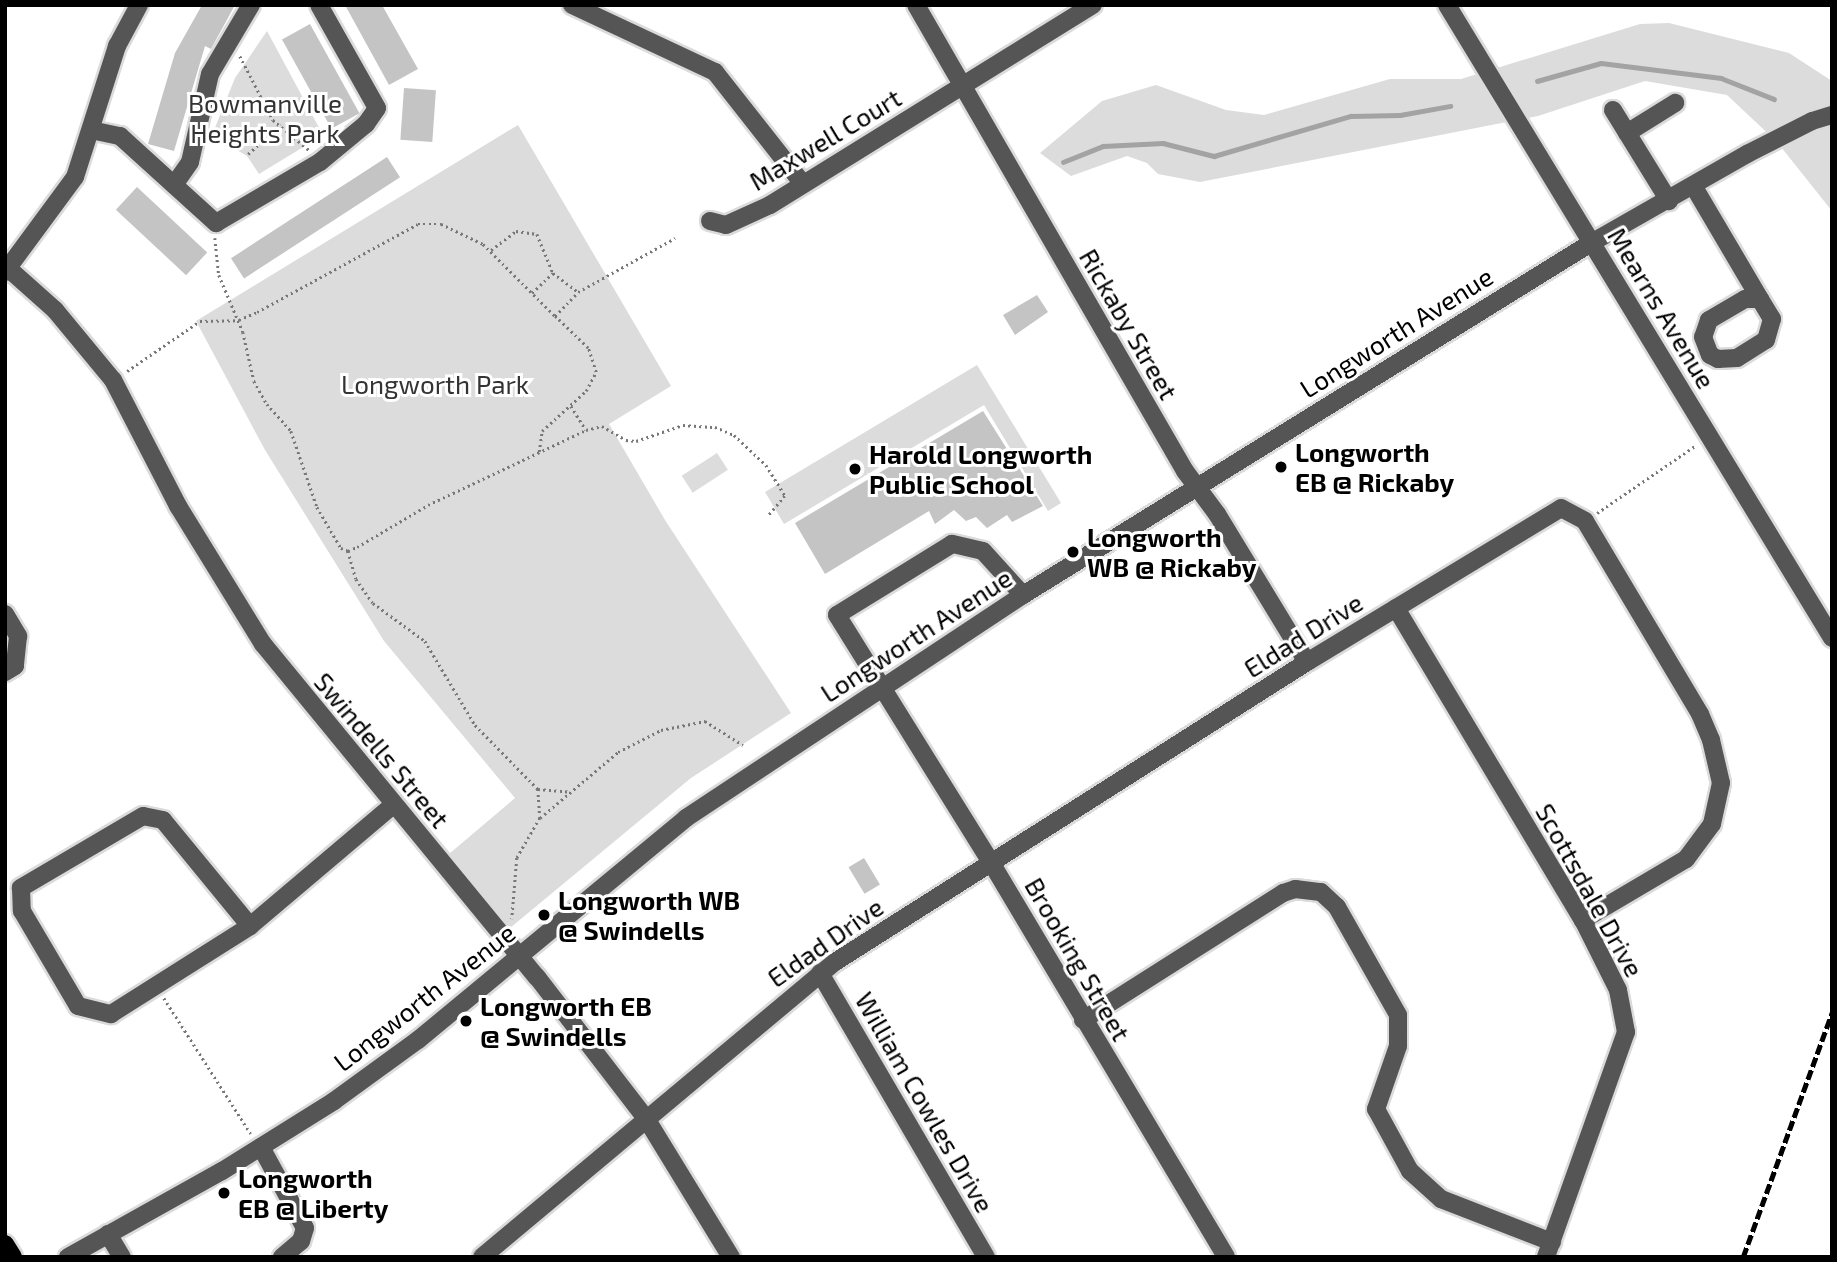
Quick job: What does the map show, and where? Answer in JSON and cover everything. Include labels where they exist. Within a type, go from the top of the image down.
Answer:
[{"type":"main road","points":[[5,1244],[13,1257]]},
{"type":"street","points":[[7,271],[75,177],[117,46],[139,5]]},
{"type":"street","points":[[174,186],[190,162],[210,74],[251,5]]},
{"type":"street","points":[[91,130],[120,136],[216,223],[320,162],[366,124],[377,108],[319,5]]},
{"type":"street","points":[[572,5],[715,72],[803,184]]},
{"type":"street","name":"Rickaby Street","points":[[916,5],[1195,488],[1217,514],[1307,662]]},
{"type":"street","name":"Maxwell Court","points":[[710,221],[726,225],[803,184],[1093,5]]},
{"type":"street","name":"Mearns Avenue","points":[[1447,5],[1832,638]]},
{"type":"street","points":[[1627,133],[1675,103]]},
{"type":"street","points":[[1613,110],[1669,201]]},
{"type":"street","name":"Longworth Avenue","points":[[68,1257],[261,1146],[418,1040],[697,810],[883,690],[1023,595],[1591,243],[1812,121],[1832,115]]},
{"type":"street","points":[[1694,187],[1760,299]]},
{"type":"street","name":"Swindells Street","points":[[7,271],[55,310],[113,380],[178,506],[263,644],[520,956],[647,1120],[731,1257]]},
{"type":"street","name":"Eldad Drive","points":[[485,1256],[820,973],[1307,662],[1544,515],[1561,508],[1585,521]]},
{"type":"street","points":[[1583,920],[1686,859],[1712,824],[1721,783],[1711,740],[1700,714],[1585,521]]},
{"type":"street","name":"Brooking Street","points":[[1023,595],[983,551],[952,544],[838,615],[992,864],[1226,1257]]},
{"type":"street","name":"Scottsdale Drive","points":[[1396,608],[1583,920],[1618,990],[1626,1032],[1549,1249]]},
{"type":"street","points":[[5,614],[18,636],[15,666],[5,672]]},
{"type":"street","points":[[250,926],[163,820],[142,816],[22,888],[22,911],[78,1006],[111,1014],[154,984],[250,926],[393,805]]},
{"type":"street","points":[[1083,1020],[1283,893],[1296,889],[1321,892],[1337,907],[1398,1015],[1398,1046],[1376,1109],[1410,1171],[1441,1199],[1549,1249]]},
{"type":"street","name":"William Cowles Drive","points":[[820,973],[986,1257]]},
{"type":"street","points":[[261,1146],[305,1228],[301,1241],[282,1257]]},
{"type":"street","points":[[108,1234],[122,1257]]},
{"type":"path","points":[[228,44],[245,62],[273,120],[300,138],[320,162]]},
{"type":"path","points":[[248,154],[281,125]]},
{"type":"path","points":[[216,223],[215,262],[227,299],[239,320],[261,396],[290,431],[317,508],[335,541],[348,551],[356,579],[373,603],[425,641],[475,725],[538,789],[570,792]]},
{"type":"path","points":[[113,380],[200,321],[239,320],[418,224],[442,224],[490,250],[588,348],[595,363],[593,381],[571,406],[542,431],[539,452]]},
{"type":"path","points":[[490,250],[509,233],[530,230],[541,237],[551,275],[578,292]]},
{"type":"path","points":[[555,316],[578,292],[675,238]]},
{"type":"path","points":[[532,293],[551,275]]},
{"type":"path","points":[[571,406],[586,430]]},
{"type":"path","points":[[348,551],[439,499],[586,430],[602,426],[636,441],[699,424],[734,435],[766,465],[785,496],[768,516]]},
{"type":"path","points":[[1585,521],[1710,437]]},
{"type":"path","points":[[512,926],[517,858],[540,818],[624,748],[677,724],[705,722],[728,732],[743,745]]},
{"type":"path","points":[[538,789],[540,818]]},
{"type":"path","points":[[154,984],[261,1146]]},
{"type":"green space","points":[[1669,23],[1789,53],[1832,81],[1832,211],[1777,142],[1727,95],[1645,81],[1538,116],[1200,182],[1158,174],[1147,163],[1127,156],[1071,176],[1040,153],[1102,101],[1156,85],[1226,110],[1264,115],[1390,79],[1461,79],[1640,24]]},
{"type":"green space","name":"Bowmanville Heights Park","points":[[267,31],[323,135],[259,174],[247,156],[212,135],[235,78]]},
{"type":"green space","name":"Longworth Park","points":[[518,125],[671,386],[609,424],[665,520],[791,713],[691,778],[510,928],[449,854],[515,798],[384,641],[265,450],[196,321]]},
{"type":"green space","points":[[977,365],[1061,503],[1048,511],[984,405],[784,524],[765,492]]},
{"type":"green space","points":[[717,453],[728,470],[693,493],[682,476]]},
{"type":"building","points":[[202,5],[235,5],[211,49],[205,46],[174,151],[148,144],[175,53]]},
{"type":"building","points":[[345,5],[382,5],[418,69],[389,85]]},
{"type":"building","points":[[310,24],[359,113],[331,129],[282,40]]},
{"type":"building","points":[[404,88],[436,90],[432,142],[400,140]]},
{"type":"building","points":[[387,157],[400,177],[244,278],[231,258]]},
{"type":"building","points":[[137,187],[207,252],[186,275],[116,210]]},
{"type":"building","points":[[1037,295],[1048,312],[1015,335],[1003,315]]},
{"type":"building","points":[[983,411],[1043,506],[1012,522],[1007,515],[987,528],[976,517],[966,521],[954,510],[935,524],[929,511],[825,574],[795,523]]},
{"type":"building","points":[[864,858],[880,885],[865,894],[849,867]]},
{"type":"waterway","points":[[1537,81],[1601,63],[1721,78],[1774,99]]},
{"type":"waterway","points":[[1063,162],[1103,146],[1163,143],[1214,156],[1351,116],[1400,115],[1450,106]]},
{"type":"railway","points":[[1743,1257],[1832,1013]]},
{"type":"place","name":"Longworth EB @ Rickaby","points":[[1281,467]]},
{"type":"place","name":"Harold Longworth Public School","points":[[855,469]]},
{"type":"place","name":"Longworth WB @ Rickaby","points":[[1073,552]]},
{"type":"place","name":"Longworth WB @ Swindells","points":[[544,915]]},
{"type":"place","name":"Longworth EB @ Swindells","points":[[466,1021]]},
{"type":"place","name":"Longworth EB @ Liberty","points":[[224,1193]]}]
